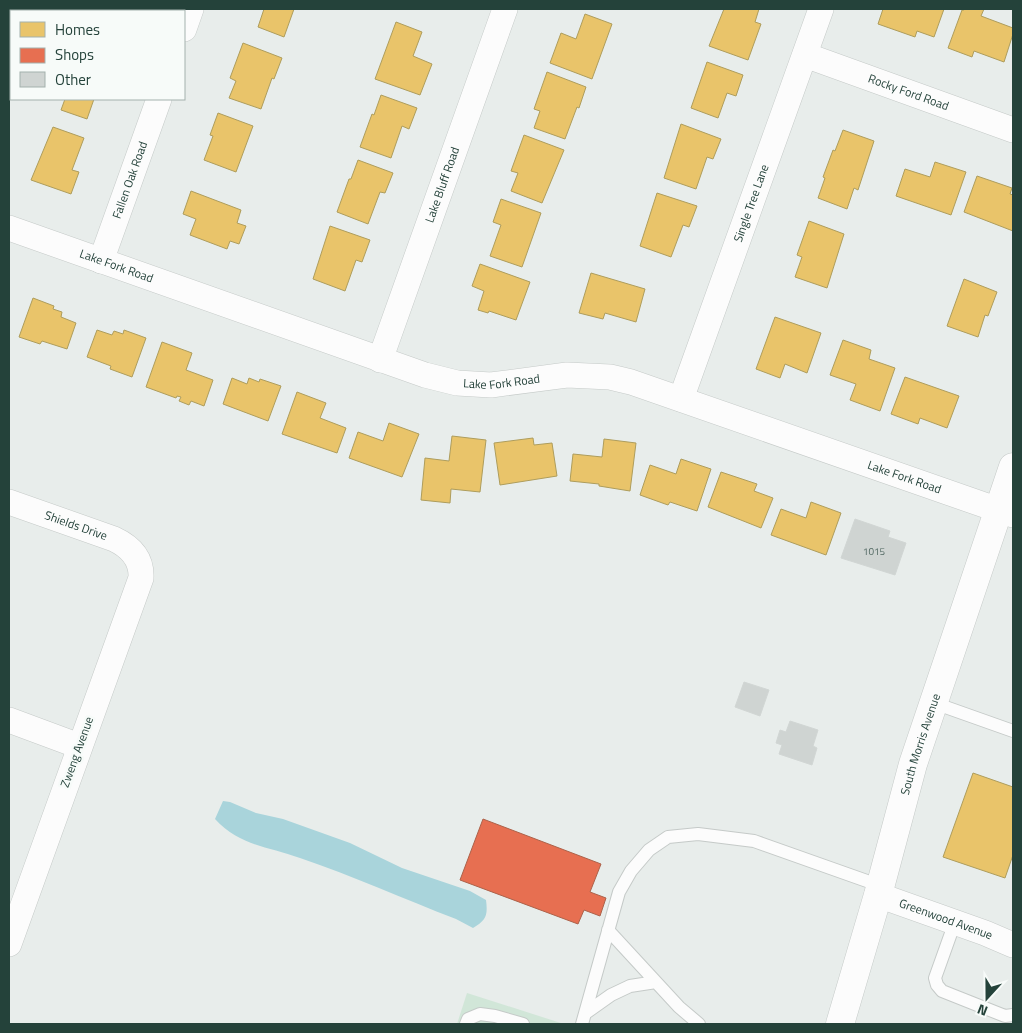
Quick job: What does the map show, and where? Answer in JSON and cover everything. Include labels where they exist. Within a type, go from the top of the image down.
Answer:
[{"type":"street","points":[[185,26],[191,9]]},
{"type":"street","name":"Lake Bluff Road","points":[[380,360],[505,9]]},
{"type":"street","name":"Single Tree Lane","points":[[681,399],[821,9]]},
{"type":"street","name":"Rocky Ford Road","points":[[805,55],[1013,130]]},
{"type":"street","name":"Fallen Oak Road","points":[[101,261],[159,100]]},
{"type":"street","name":"Lake Fork Road","points":[[9,228],[425,375],[457,383],[491,385],[567,375],[610,377],[632,382],[1006,513]]},
{"type":"street","name":"South Morris Avenue","points":[[840,1024],[880,890],[913,764],[934,703],[1006,513],[1013,467]]},
{"type":"street","name":"Shields Drive","points":[[9,502],[123,543],[132,550],[138,560]]},
{"type":"street","name":"Zweng Avenue","points":[[10,937],[141,578],[138,560]]},
{"type":"street","points":[[9,720],[79,746]]},
{"type":"street","name":"Greenwood Avenue","points":[[880,890],[1013,945]]},
{"type":"lane","points":[[934,703],[1013,731]]},
{"type":"lane","points":[[584,1018],[619,892],[632,871],[649,850],[668,837],[698,834],[754,841],[880,890]]},
{"type":"lane","points":[[955,922],[935,978],[937,986],[942,991],[1005,1016],[1013,1015]]},
{"type":"lane","points":[[608,930],[679,1007],[699,1024]]},
{"type":"lane","points":[[584,1018],[610,995],[630,986],[656,982]]},
{"type":"lane","points":[[466,1024],[468,1019],[480,1014],[523,1024]]},
{"type":"green space","points":[[467,993],[564,1024],[457,1024]]},
{"type":"water","points":[[223,801],[256,813],[283,819],[350,843],[402,868],[470,891],[486,900],[487,910],[485,917],[473,928],[456,919],[339,872],[244,840],[224,828],[215,819]]},
{"type":"building: Homes","points":[[86,9],[137,9],[137,10]]},
{"type":"building: Homes","points":[[264,9],[294,9],[284,37],[258,27]]},
{"type":"building: Homes","points":[[724,9],[759,9],[755,22],[761,24],[748,60],[709,46]]},
{"type":"building: Homes","points":[[883,9],[944,9],[934,37],[917,31],[915,37],[878,24]]},
{"type":"building: Homes","points":[[964,9],[984,9],[981,16],[1013,28],[1013,34],[1004,62],[974,51],[972,57],[948,48]]},
{"type":"building: Homes","points":[[585,14],[612,24],[592,79],[550,63],[561,33],[576,39]]},
{"type":"building: Homes","points":[[396,22],[422,32],[413,56],[432,64],[420,95],[375,79]]},
{"type":"building: Homes","points":[[243,43],[282,58],[274,79],[272,78],[261,109],[229,98],[236,81],[230,78]]},
{"type":"building: Homes","points":[[707,62],[743,75],[736,96],[727,93],[718,118],[691,108]]},
{"type":"building: Homes","points":[[547,72],[586,87],[565,139],[534,128],[540,111],[534,109]]},
{"type":"building: Homes","points":[[381,95],[417,108],[409,129],[402,126],[391,158],[360,147]]},
{"type":"building: Homes","points":[[65,100],[94,100],[87,119],[61,110]]},
{"type":"building: Homes","points":[[218,113],[253,126],[236,172],[204,160],[213,136],[210,135]]},
{"type":"building: Homes","points":[[681,124],[721,139],[713,159],[707,157],[696,189],[664,178]]},
{"type":"building: Homes","points":[[53,127],[84,138],[72,170],[79,172],[71,194],[31,180]]},
{"type":"building: Homes","points":[[843,130],[874,141],[858,190],[854,188],[847,209],[818,198],[825,178],[823,177]]},
{"type":"building: Homes","points":[[524,135],[564,150],[542,203],[511,191],[518,173],[511,171]]},
{"type":"building: Homes","points":[[358,160],[393,173],[385,193],[380,192],[368,224],[337,212]]},
{"type":"building: Homes","points":[[935,162],[966,172],[951,215],[896,196],[905,169],[930,177]]},
{"type":"building: Homes","points":[[977,176],[1012,188],[1010,194],[1013,195],[1013,231],[964,212]]},
{"type":"building: Homes","points":[[191,191],[241,210],[237,223],[246,226],[239,244],[230,241],[227,249],[190,235],[196,219],[183,214]]},
{"type":"building: Homes","points":[[657,193],[697,206],[689,227],[683,225],[671,257],[640,246]]},
{"type":"building: Homes","points":[[501,199],[541,213],[522,267],[490,256],[501,225],[493,222]]},
{"type":"building: Homes","points":[[809,221],[844,234],[827,288],[795,277],[802,257],[797,255]]},
{"type":"building: Homes","points":[[330,226],[370,240],[362,262],[356,260],[345,291],[313,279]]},
{"type":"building: Homes","points":[[480,264],[530,282],[516,320],[489,311],[488,313],[478,310],[484,291],[472,286]]},
{"type":"building: Homes","points":[[591,273],[645,289],[636,322],[605,313],[603,319],[579,313]]},
{"type":"building: Homes","points":[[964,279],[997,292],[988,316],[985,315],[978,337],[947,326]]},
{"type":"building: Homes","points":[[33,298],[54,306],[53,309],[62,312],[61,317],[76,323],[67,349],[42,341],[40,344],[19,337]]},
{"type":"building: Homes","points":[[775,317],[821,333],[807,373],[785,364],[780,378],[756,369]]},
{"type":"building: Homes","points":[[97,330],[112,335],[114,331],[123,334],[124,330],[146,338],[132,377],[110,369],[111,366],[87,357]]},
{"type":"building: Homes","points":[[843,340],[871,350],[869,359],[895,368],[880,411],[850,400],[856,384],[830,375]]},
{"type":"building: Homes","points":[[162,342],[192,353],[186,370],[213,380],[204,406],[191,401],[189,405],[179,401],[181,397],[177,396],[176,398],[146,387]]},
{"type":"building: Homes","points":[[905,377],[959,396],[947,428],[920,418],[918,424],[891,414]]},
{"type":"building: Homes","points":[[232,378],[247,384],[249,378],[259,382],[260,379],[281,386],[268,421],[223,404]]},
{"type":"building: Homes","points":[[297,392],[326,403],[320,418],[346,428],[337,453],[282,434]]},
{"type":"building: Homes","points":[[389,423],[419,434],[402,477],[349,458],[358,432],[383,441]]},
{"type":"building: Homes","points":[[452,436],[486,440],[480,492],[451,489],[450,503],[421,500],[425,458],[449,461]]},
{"type":"building: Homes","points":[[533,438],[534,445],[552,443],[557,476],[500,485],[494,443]]},
{"type":"building: Homes","points":[[604,439],[636,443],[630,491],[599,486],[599,484],[570,481],[573,454],[602,457]]},
{"type":"building: Homes","points":[[681,459],[711,469],[697,511],[670,502],[668,505],[640,495],[650,465],[676,474]]},
{"type":"building: Homes","points":[[721,472],[757,484],[754,491],[773,498],[761,528],[708,507]]},
{"type":"building: Homes","points":[[811,502],[841,513],[826,555],[771,535],[781,509],[806,518]]},
{"type":"building: Homes","points":[[973,773],[1013,787],[1013,855],[1005,878],[943,857]]},
{"type":"building: Shops","points":[[483,819],[601,864],[590,892],[606,898],[600,916],[584,910],[578,924],[460,880]]},
{"type":"building: Other","points":[[855,519],[890,531],[888,537],[906,543],[895,575],[841,558]]},
{"type":"building: Other","points":[[744,682],[769,690],[760,716],[735,707]]},
{"type":"building: Other","points":[[790,721],[818,730],[813,746],[817,748],[812,765],[779,754],[782,745],[776,743],[780,730],[786,732]]}]
